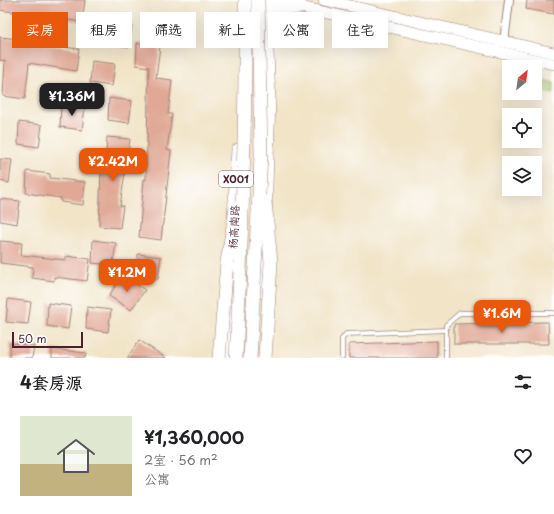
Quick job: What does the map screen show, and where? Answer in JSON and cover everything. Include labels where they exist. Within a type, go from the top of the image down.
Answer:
[{"type":"main road","name":"杨高南路","points":[[226,358],[241,158],[240,0]]},
{"type":"main road","name":"杨高南路","points":[[236,358],[245,0]]},
{"type":"main road","name":"X001","points":[[258,0],[264,159],[263,290],[259,358]]},
{"type":"main road","points":[[265,0],[266,26]]},
{"type":"main road","points":[[268,0],[554,64]]},
{"type":"main road","points":[[324,0],[554,53]]},
{"type":"main road","points":[[266,26],[269,16],[273,12],[283,9],[302,7]]},
{"type":"main road","name":"X001","points":[[250,358],[269,101],[266,26]]},
{"type":"main road","points":[[219,358],[227,262],[241,158],[264,159],[271,262],[265,358]]},
{"type":"street","points":[[504,42],[509,0]]},
{"type":"lane","points":[[446,358],[446,325],[460,313],[554,313]]},
{"type":"lane","points":[[342,358],[342,339],[346,334],[446,330]]},
{"type":"green space","points":[[542,80],[554,83],[554,93],[542,90]]},
{"type":"building","points":[[0,0],[85,0],[83,12],[76,12],[76,21],[68,20],[68,12],[14,12],[0,10]]},
{"type":"building","points":[[527,0],[554,0],[554,14],[526,9]]},
{"type":"building","points":[[0,37],[12,38],[12,48],[79,49],[76,71],[29,63],[25,99],[3,96],[5,61],[0,60]]},
{"type":"building","points":[[137,43],[140,43],[140,48],[160,48],[156,78],[172,80],[168,114],[172,114],[167,150],[171,151],[161,240],[139,237],[144,179],[146,180],[149,67],[136,65]]},
{"type":"building","points":[[92,61],[115,64],[112,86],[90,83]]},
{"type":"building","points":[[109,98],[132,101],[129,123],[108,120]]},
{"type":"building","points":[[61,105],[85,108],[82,130],[60,127]]},
{"type":"building","points":[[19,122],[42,125],[39,147],[18,144]]},
{"type":"building","points":[[107,137],[130,139],[120,206],[123,206],[120,228],[99,226],[101,170],[105,171]]},
{"type":"building","points":[[0,159],[12,160],[9,183],[0,181]]},
{"type":"building","points":[[27,171],[50,174],[50,178],[85,182],[83,205],[61,202],[61,198],[26,193]]},
{"type":"building","points":[[0,199],[20,201],[17,224],[0,221]]},
{"type":"building","points":[[93,240],[116,243],[113,265],[92,263]]},
{"type":"building","points":[[0,241],[22,243],[21,255],[66,260],[66,256],[90,259],[87,281],[54,277],[54,281],[32,278],[33,267],[0,263]]},
{"type":"building","points":[[138,254],[161,257],[158,279],[137,277]]},
{"type":"building","points":[[122,275],[145,290],[131,310],[109,296]]},
{"type":"building","points":[[8,299],[31,302],[28,324],[6,322]]},
{"type":"building","points":[[48,303],[71,306],[68,329],[47,326]]},
{"type":"building","points":[[87,307],[111,310],[108,332],[86,329]]},
{"type":"building","points":[[548,322],[549,344],[454,344],[454,324]]},
{"type":"building","points":[[139,340],[166,358],[127,358]]},
{"type":"building","points":[[437,341],[437,358],[349,358],[349,344]]},
{"type":"building","points":[[10,343],[34,346],[32,358],[10,358]]},
{"type":"building","points":[[52,349],[86,353],[85,358],[52,358]]}]
